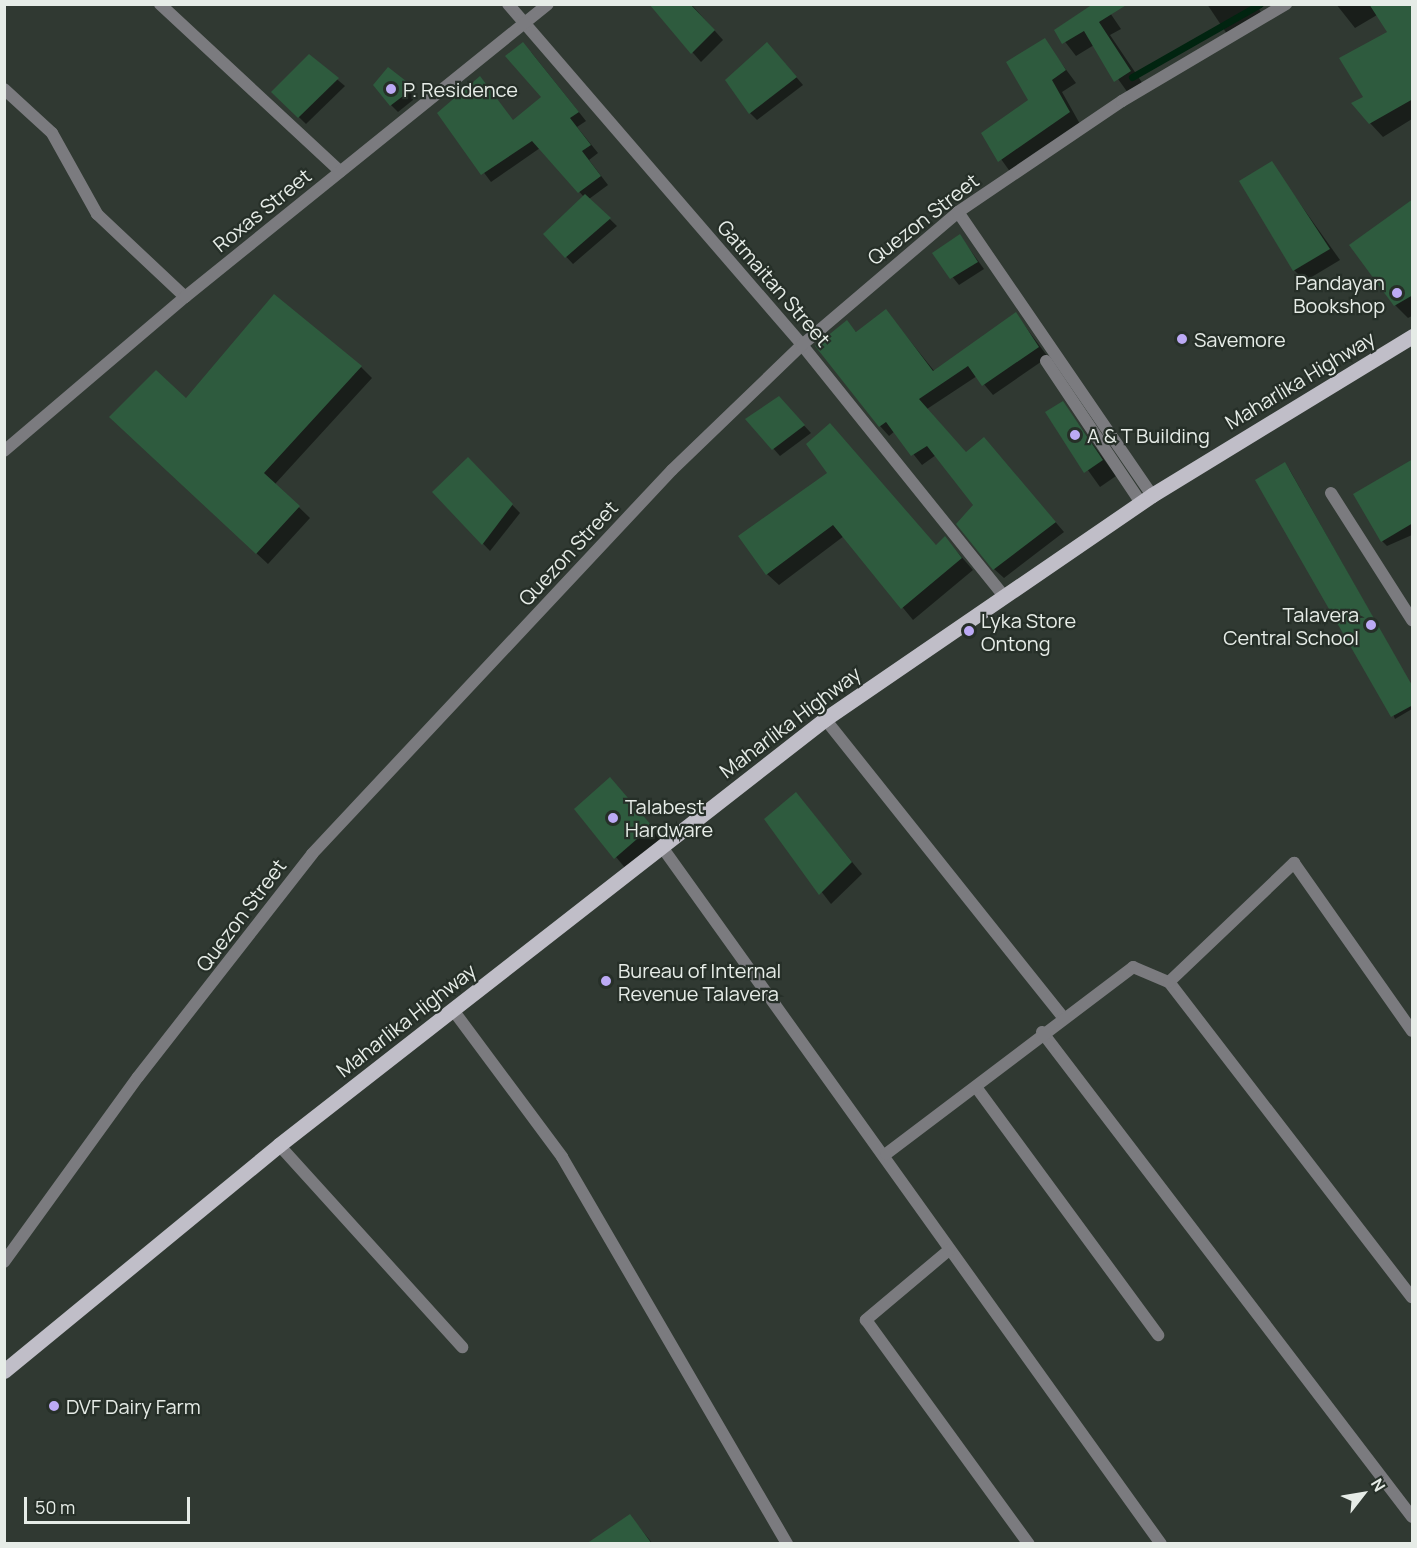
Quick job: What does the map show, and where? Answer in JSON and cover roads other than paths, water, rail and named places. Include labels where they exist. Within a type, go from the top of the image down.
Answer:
[{"type":"main road","name":"Maharlika Highway","points":[[4,1371],[279,1145],[825,720],[1002,594],[1146,499],[1413,336]]},
{"type":"street","points":[[160,4],[340,171]]},
{"type":"street","name":"Gatmaitan Street","points":[[508,4],[802,345],[1002,594]]},
{"type":"street","name":"Roxas Street","points":[[4,451],[185,297],[548,4]]},
{"type":"street","name":"Quezon Street","points":[[4,1262],[138,1077],[312,854],[672,470],[802,345],[958,212],[1122,101],[1286,4]]},
{"type":"street","points":[[4,89],[52,133],[97,214],[185,297]]},
{"type":"street","points":[[958,212],[1146,499]]},
{"type":"street","points":[[1046,361],[1146,499]]},
{"type":"street","points":[[1331,493],[1413,620]]},
{"type":"street","points":[[825,720],[1063,1017]]},
{"type":"street","points":[[662,847],[886,1154],[950,1250],[1161,1544]]},
{"type":"street","points":[[1169,982],[1294,863],[1413,1031]]},
{"type":"street","points":[[886,1154],[976,1087],[1042,1032],[1133,967],[1169,982],[1413,1297]]},
{"type":"street","points":[[453,1010],[562,1157],[787,1544]]},
{"type":"street","points":[[1042,1032],[1413,1517]]},
{"type":"street","points":[[976,1087],[1158,1335]]},
{"type":"street","points":[[279,1145],[462,1347]]},
{"type":"street","points":[[950,1250],[866,1320],[1029,1544]]},
{"type":"waterway","points":[[1132,77],[1260,4]]},
{"type":"place","name":"P. Residence","points":[[391,89]]},
{"type":"place","name":"Pandayan Bookshop","points":[[1397,293]]},
{"type":"place","name":"Savemore","points":[[1182,339]]},
{"type":"place","name":"A & T Building","points":[[1075,435]]},
{"type":"place","name":"Talavera Central School","points":[[1371,625]]},
{"type":"place","name":"Lyka Store Ontong","points":[[969,631]]},
{"type":"place","name":"Talabest Hardware","points":[[613,818]]},
{"type":"place","name":"Bureau of Internal Revenue Talavera","points":[[606,981]]},
{"type":"place","name":"DVF Dairy Farm","points":[[54,1406]]}]
